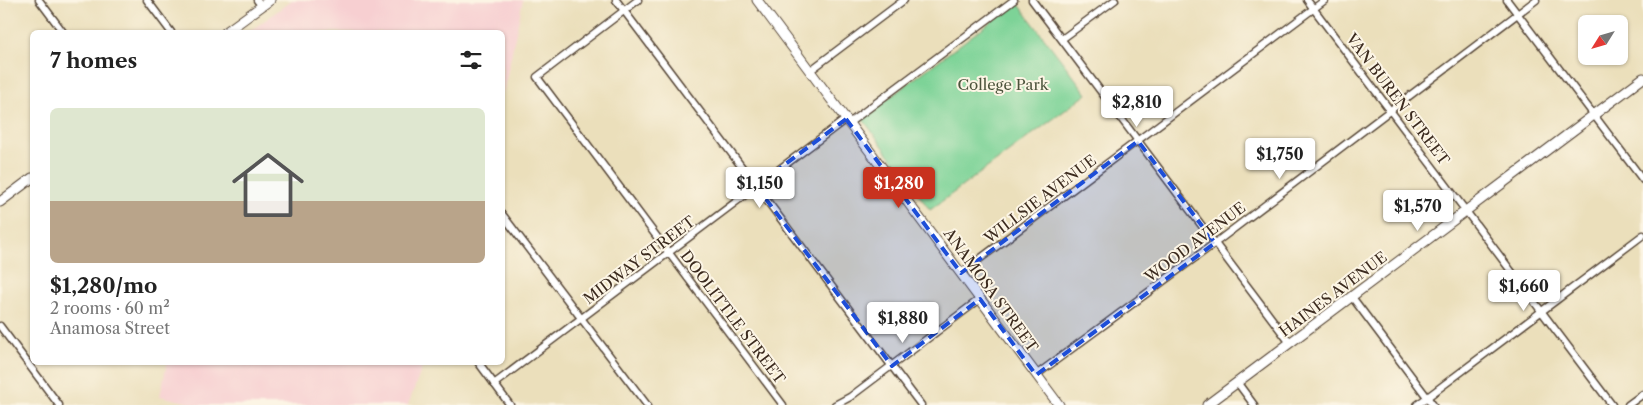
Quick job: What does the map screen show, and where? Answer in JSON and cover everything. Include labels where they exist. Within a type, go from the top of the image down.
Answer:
[{"type":"main road","points":[[228,30],[259,3],[270,0]]},
{"type":"main road","name":"ANAMOSA STREET","points":[[757,0],[1059,405]]},
{"type":"main road","name":"HAINES AVENUE","points":[[1208,405],[1643,78]]},
{"type":"main road","points":[[0,202],[30,180]]},
{"type":"street","points":[[38,0],[61,30]]},
{"type":"street","points":[[147,0],[170,30]]},
{"type":"street","points":[[616,0],[921,405]]},
{"type":"street","points":[[624,10],[638,0]]},
{"type":"street","points":[[811,70],[904,0]]},
{"type":"street","name":"MIDWAY STREET","points":[[494,384],[756,186],[1014,0]]},
{"type":"street","points":[[1032,0],[1290,343]]},
{"type":"street","points":[[1062,39],[1115,0]]},
{"type":"street","name":"VAN BUREN STREET","points":[[1307,0],[1612,405]]},
{"type":"street","name":"WILLSIE AVENUE","points":[[961,273],[1325,0]]},
{"type":"street","points":[[1507,0],[1643,180]]},
{"type":"street","name":"WOOD AVENUE","points":[[1036,375],[1215,243],[1536,0]]},
{"type":"street","name":"DOOLITTLE STREET","points":[[624,10],[537,77],[783,405]]},
{"type":"street","points":[[505,218],[646,405]]},
{"type":"street","points":[[1417,405],[1643,235]]},
{"type":"street","points":[[1352,297],[1433,405]]},
{"type":"street","points":[[836,405],[850,397],[980,300]]},
{"type":"street","points":[[0,326],[59,405]]},
{"type":"street","points":[[480,365],[510,405]]},
{"type":"street","points":[[1237,382],[1254,405]]},
{"type":"street","points":[[1628,405],[1643,394]]},
{"type":"highlighted area","points":[[846,119],[961,273],[1138,141],[1215,243],[1036,375],[980,299],[892,366],[756,186]]},
{"type":"shaded area","points":[[292,0],[523,0],[505,85],[505,30],[252,30]]},
{"type":"shaded area","points":[[166,365],[423,365],[408,405],[198,405],[160,396]]},
{"type":"green space","name":"College Park","points":[[1017,2],[1087,94],[930,210],[862,118]]}]
